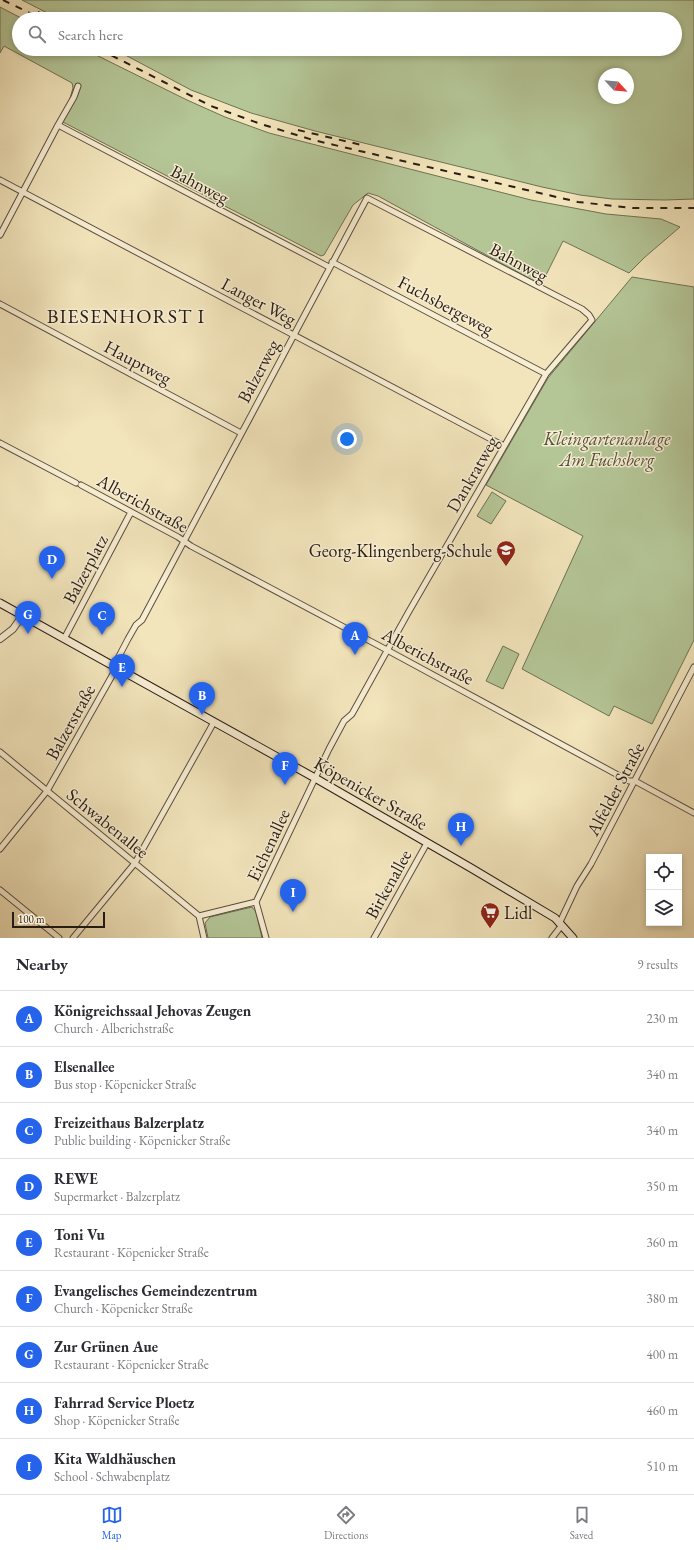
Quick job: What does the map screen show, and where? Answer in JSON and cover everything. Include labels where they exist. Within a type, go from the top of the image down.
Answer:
[{"type":"main road","name":"Köpenicker Straße","points":[[0,603],[315,778],[528,902],[561,924],[573,938]]},
{"type":"street","points":[[0,235],[74,97],[78,86]]},
{"type":"street","name":"Bahnweg","points":[[58,125],[329,267]]},
{"type":"street","name":"Langer Weg","points":[[0,180],[504,446]]},
{"type":"street","name":"Bahnweg","points":[[367,198],[372,199],[543,290],[582,309],[592,320]]},
{"type":"street","name":"Balzerweg","points":[[209,495],[367,198]]},
{"type":"street","name":"Fuchsbergeweg","points":[[332,262],[546,374]]},
{"type":"street","name":"Hauptweg","points":[[0,304],[241,433]]},
{"type":"street","name":"Dankratweg","points":[[315,778],[344,721],[352,714],[387,650],[546,374],[592,320]]},
{"type":"street","name":"Alberichstraße","points":[[0,443],[79,484],[623,778],[629,781],[635,781],[694,813]]},
{"type":"street","name":"Balzerstraße","points":[[0,849],[47,792],[112,676],[132,632],[136,625],[142,620],[209,495]]},
{"type":"street","name":"Balzerplatz","points":[[64,639],[131,512]]},
{"type":"street","points":[[0,639],[13,629],[22,616]]},
{"type":"street","name":"Alfelder Straße","points":[[552,938],[561,924],[577,886],[591,864],[694,667]]},
{"type":"street","points":[[73,938],[135,863],[214,722]]},
{"type":"street","name":"Schwabenallee","points":[[0,752],[200,916]]},
{"type":"street","name":"Eichenallee","points":[[256,902],[315,778]]},
{"type":"street","name":"Birkenallee","points":[[374,938],[427,843]]},
{"type":"street","points":[[0,890],[59,938]]},
{"type":"street","points":[[204,938],[200,916],[256,902],[266,938]]},
{"type":"green space","points":[[22,0],[694,0],[694,199],[612,199],[580,195],[315,131],[251,113],[191,90],[127,56],[682,56],[682,12],[45,12]]},
{"type":"green space","points":[[0,7],[12,13],[12,50],[4,46],[0,53]]},
{"type":"green space","points":[[22,56],[98,56],[187,100],[225,117],[269,133],[531,200],[606,214],[661,219],[680,227],[629,273],[563,241],[541,285],[378,196],[368,193],[353,205],[324,255],[321,256],[63,122],[73,88],[72,83]]},
{"type":"green space","name":"Kleingartenanlage Am Fuchsberg","points":[[632,277],[694,287],[694,640],[652,724],[614,706],[609,716],[522,669],[583,536],[486,485],[548,378]]},
{"type":"green space","points":[[492,492],[506,501],[491,524],[477,516]]},
{"type":"green space","points":[[503,646],[519,654],[503,689],[486,681]]},
{"type":"green space","points":[[252,907],[256,912],[262,938],[208,938],[205,923],[210,917]]},
{"type":"railway","points":[[3,0],[28,12]]},
{"type":"railway","points":[[113,56],[211,106],[261,124],[313,140],[578,202],[633,208],[694,208]]},
{"type":"railway","points":[[298,130],[366,146]]},
{"type":"place","name":"Georg-Klingenberg-Schule","points":[[506,567]]},
{"type":"place","name":"REWE","points":[[52,579]]},
{"type":"place","name":"Zur Grünen Aue","points":[[28,634]]},
{"type":"place","name":"Freizeithaus Balzerplatz","points":[[102,635]]},
{"type":"place","name":"Königreichssaal Jehovas Zeugen","points":[[355,655]]},
{"type":"place","name":"Toni Vu","points":[[122,687]]},
{"type":"place","name":"Elsenallee","points":[[202,715]]},
{"type":"place","name":"Evangelisches Gemeindezentrum","points":[[285,785]]},
{"type":"place","name":"Fahrrad Service Ploetz","points":[[461,846]]},
{"type":"place","name":"Kita Waldhäuschen","points":[[293,912]]},
{"type":"place","name":"Lidl","points":[[490,929]]},
{"type":"district","name":"BIESENHORST I","points":[[126,316]]}]
